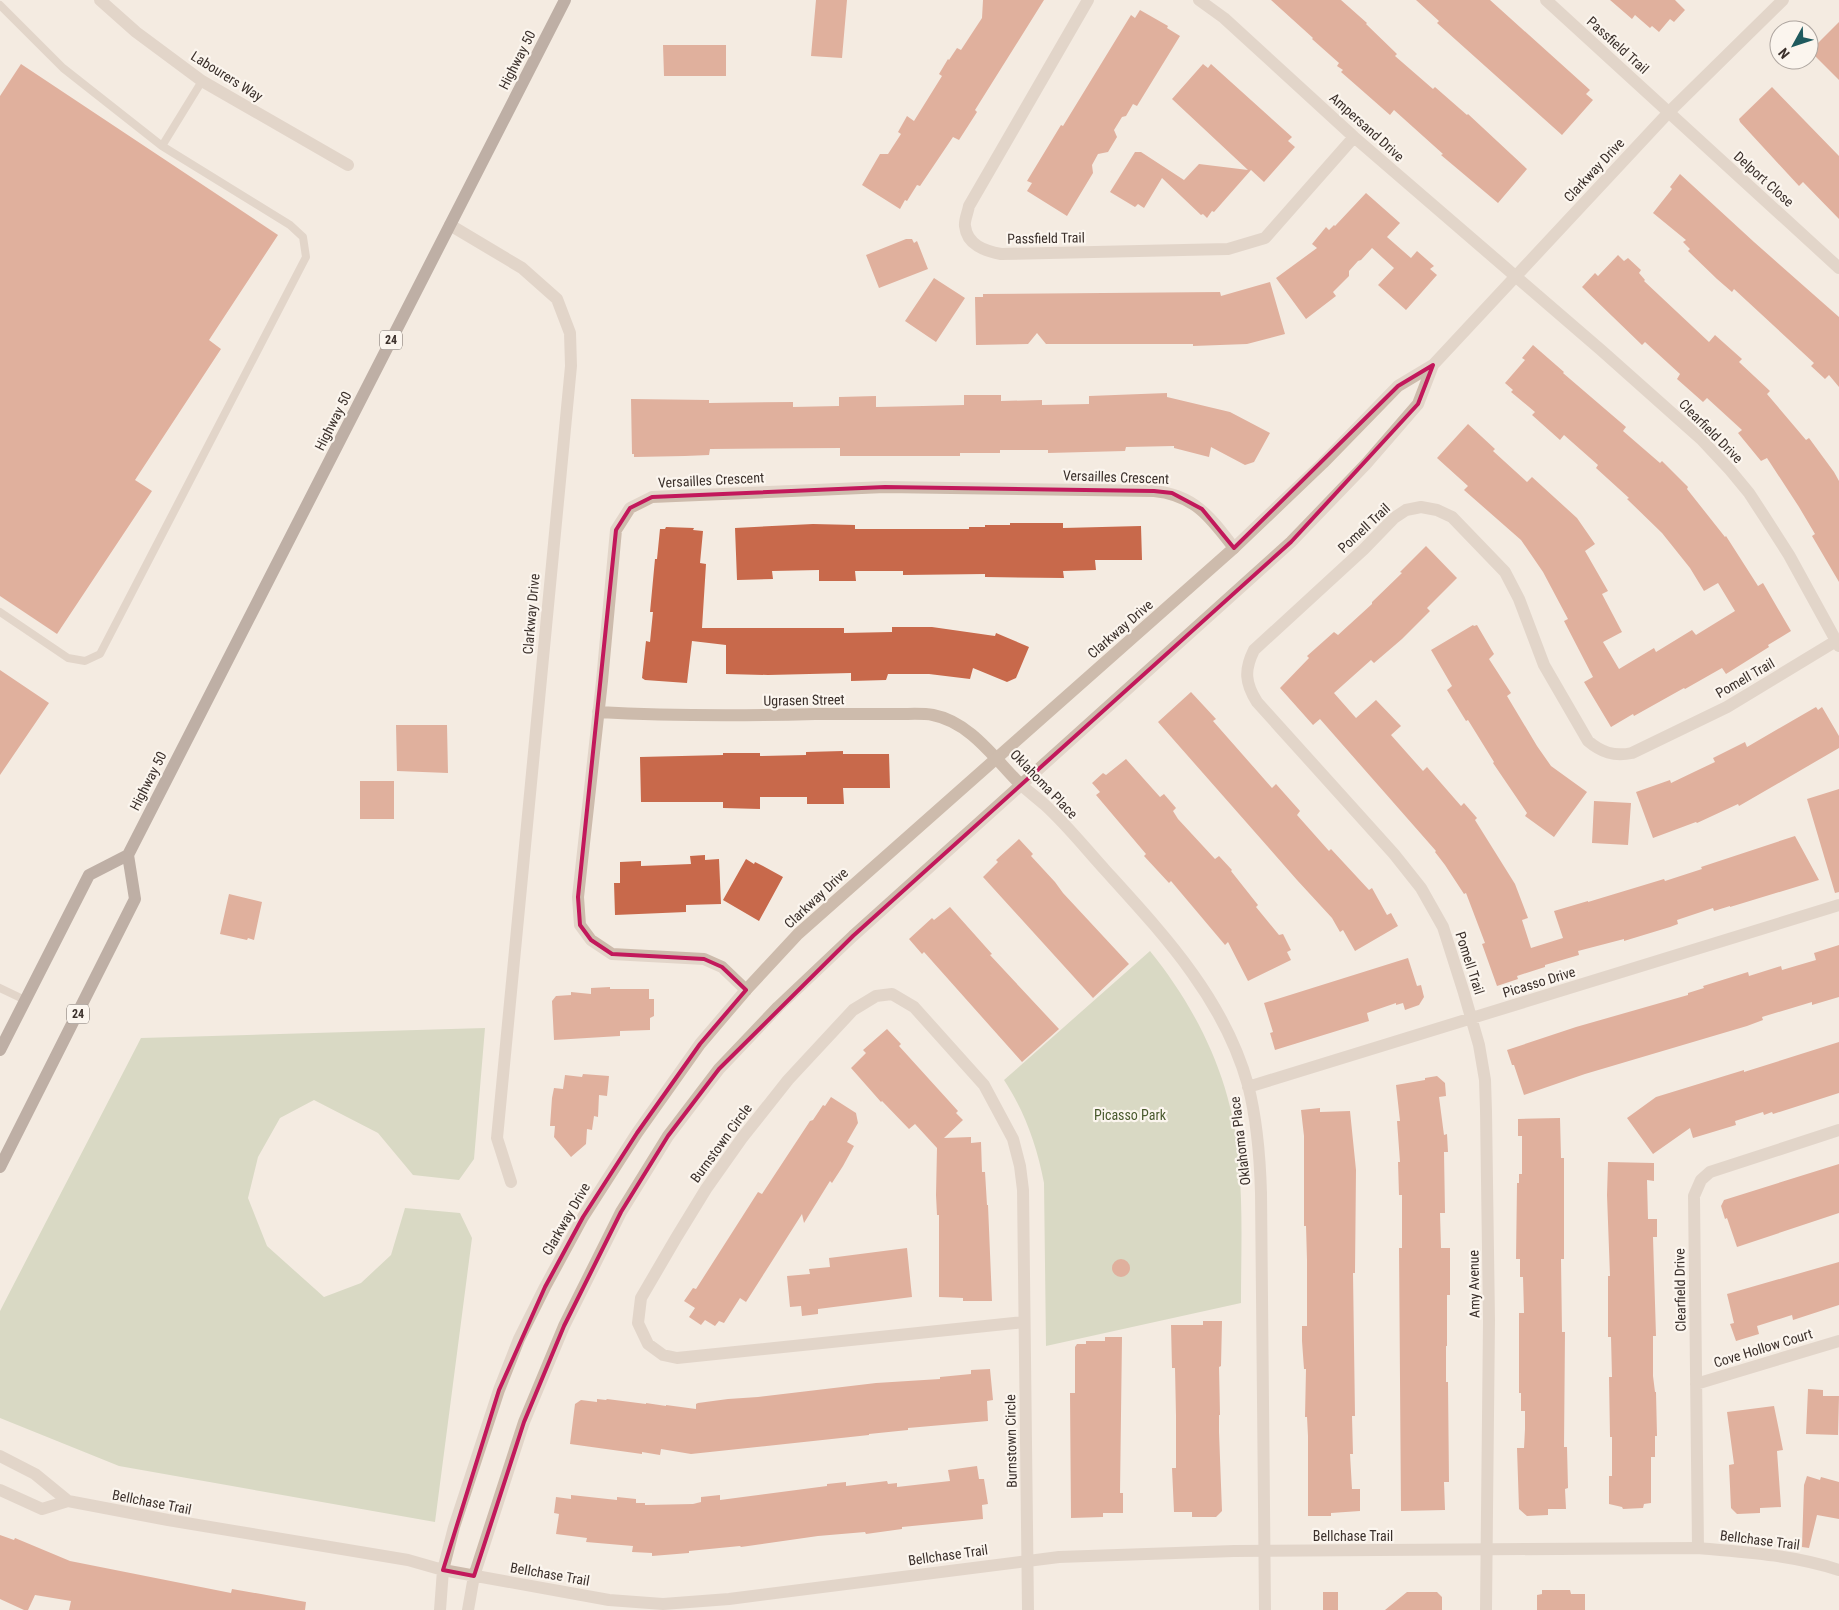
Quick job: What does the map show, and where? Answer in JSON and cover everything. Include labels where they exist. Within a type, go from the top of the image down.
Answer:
[{"type":"main road","name":"Highway 50","points":[[128,855],[565,0]]},
{"type":"main road","points":[[0,1050],[89,875],[128,855]]},
{"type":"main road","name":"24","points":[[0,1167],[135,899],[128,855]]},
{"type":"street","name":"Labourers Way","points":[[100,0],[136,32],[202,81],[348,165]]},
{"type":"street","name":"Passfield Trail","points":[[1088,0],[969,206],[964,226],[972,242],[985,251],[1001,254],[1228,249],[1265,238],[1354,137]]},
{"type":"street","name":"Ampersand Drive","points":[[1199,0],[1224,18],[1354,137],[1516,276]]},
{"type":"street","name":"Passfield Trail","points":[[1546,0],[1668,112]]},
{"type":"street","name":"Clarkway Drive","points":[[440,1610],[443,1570],[454,1528],[499,1390],[519,1339],[583,1217],[637,1133],[700,1044],[746,990],[798,934],[1234,548],[1323,464],[1398,386],[1433,365],[1668,112],[1778,2]]},
{"type":"street","name":"Delport Close","points":[[1668,112],[1839,268]]},
{"type":"street","name":"Clarkway Drive","points":[[450,225],[522,268],[557,299],[570,333],[571,366],[497,1138],[511,1182]]},
{"type":"street","name":"Clearfield Drive","points":[[1516,276],[1685,424],[1730,470],[1764,516],[1838,643]]},
{"type":"street","name":"Clarkway Drive","points":[[468,1610],[474,1576],[524,1422],[564,1326],[621,1212],[668,1136],[719,1069],[778,1007],[1297,535],[1366,464],[1418,404],[1433,365]]},
{"type":"street","name":"Versailles Crescent","points":[[746,990],[722,967],[704,959],[612,954],[591,940],[580,925],[578,897],[616,530],[630,508],[652,497],[885,487],[1154,491],[1172,493],[1202,509],[1234,548]]},
{"type":"street","name":"Pomell Trail","points":[[1471,1018],[1443,927],[1421,888],[1394,854],[1257,702],[1249,690],[1248,662],[1254,650],[1364,550],[1394,518],[1406,510],[1421,507],[1437,510],[1452,517],[1505,572],[1519,599],[1544,665],[1588,741],[1599,750],[1611,754],[1622,755],[1632,753],[1727,707],[1838,643]]},
{"type":"street","name":"Ugrasen Street","points":[[598,712],[714,716],[933,715],[962,726],[997,757]]},
{"type":"street","name":"Oklahoma Place","points":[[997,757],[1021,784],[1051,811],[1147,916],[1182,958],[1206,992],[1224,1025],[1241,1064],[1248,1086],[1255,1122],[1260,1169],[1265,1610]]},
{"type":"street","name":"Picasso Drive","points":[[1248,1086],[1839,905]]},
{"type":"street","name":"Burnstown Circle","points":[[1024,1322],[677,1358],[663,1355],[648,1344],[638,1323],[641,1298],[701,1197],[742,1138],[788,1080],[853,1010],[876,996],[892,994],[914,1007],[984,1085],[1012,1139],[1020,1166],[1024,1190],[1028,1610]]},
{"type":"street","name":"Amy Avenue","points":[[1471,1018],[1479,1045],[1485,1080],[1486,1111],[1489,1320],[1486,1610]]},
{"type":"street","name":"Clearfield Drive","points":[[1698,1548],[1694,1196],[1701,1180],[1710,1172],[1839,1130]]},
{"type":"street","name":"Cove Hollow Court","points":[[1696,1384],[1839,1340]]},
{"type":"street","name":"Bellchase Trail","points":[[0,1456],[35,1474],[68,1501]]},
{"type":"street","name":"Bellchase Trail","points":[[0,1490],[42,1509],[68,1501],[168,1520],[408,1560],[443,1570],[608,1600],[663,1604],[729,1599],[1060,1556],[1234,1551],[1486,1551],[1698,1548],[1768,1554],[1821,1564],[1839,1570]]},
{"type":"lane","points":[[0,5],[63,68],[162,146],[290,224],[303,237],[306,257],[100,654],[85,661],[68,658],[0,612]]},
{"type":"lane","points":[[162,146],[202,81]]},
{"type":"lane","points":[[0,988],[25,1000]]},
{"type":"highlighted area","points":[[1433,365],[1418,404],[1291,542],[853,936],[719,1069],[668,1136],[621,1212],[564,1326],[524,1422],[474,1576],[443,1570],[499,1390],[545,1287],[583,1217],[637,1133],[700,1044],[746,990],[722,967],[704,959],[612,954],[591,940],[580,925],[578,897],[616,530],[630,508],[652,497],[885,487],[1154,491],[1172,493],[1202,509],[1234,548],[1398,386]]},
{"type":"green space","name":"Picasso Park","points":[[1150,951],[1184,999],[1199,1025],[1222,1078],[1230,1107],[1236,1135],[1240,1182],[1241,1303],[1046,1346],[1044,1183],[1038,1156],[1029,1130],[1018,1104],[1004,1080]]},
{"type":"green space","points":[[485,1028],[474,1159],[459,1180],[413,1175],[378,1133],[314,1100],[280,1118],[258,1157],[248,1198],[267,1246],[324,1297],[361,1283],[391,1255],[405,1208],[460,1213],[472,1238],[435,1522],[119,1466],[0,1418],[0,1311],[141,1038]]},
{"type":"building","points":[[816,0],[847,0],[842,58],[811,56]]},
{"type":"building","points":[[983,0],[1044,0],[975,110],[977,112],[959,140],[953,137],[920,186],[917,185],[900,209],[862,185],[880,154],[888,154],[901,134],[898,132],[907,116],[914,121],[942,76],[939,74],[948,59],[957,48],[961,50],[982,18]]},
{"type":"building","points":[[1271,0],[1341,0],[1397,54],[1395,56],[1433,89],[1435,87],[1468,114],[1527,169],[1498,203],[1441,155],[1443,154],[1394,110],[1390,115],[1341,72],[1343,70],[1337,66],[1339,63]]},
{"type":"building","points":[[1416,0],[1490,0],[1590,90],[1586,94],[1593,100],[1562,135],[1437,23],[1439,21]]},
{"type":"building","points":[[1610,0],[1675,0],[1685,10],[1674,22],[1670,19],[1659,32],[1652,26],[1650,28],[1635,15],[1632,19]]},
{"type":"building","points":[[1140,10],[1168,26],[1167,28],[1180,36],[1137,106],[1133,104],[1126,116],[1122,117],[1114,130],[1117,137],[1108,152],[1098,154],[1092,165],[1093,173],[1067,216],[1027,191],[1032,183],[1027,181],[1131,15],[1135,18]]},
{"type":"building","points":[[1839,22],[1839,80],[1819,60],[1819,42]]},
{"type":"building","points":[[663,45],[726,45],[726,76],[664,76]]},
{"type":"building","points":[[21,64],[278,235],[209,340],[221,349],[135,480],[152,491],[57,634],[0,596],[0,96]]},
{"type":"building","points":[[1203,64],[1208,68],[1211,64],[1292,137],[1288,141],[1295,147],[1264,182],[1251,170],[1207,218],[1203,214],[1201,215],[1162,178],[1144,208],[1138,204],[1135,207],[1110,192],[1135,152],[1141,152],[1184,180],[1199,164],[1248,170],[1172,99]]},
{"type":"building","points":[[1772,87],[1839,156],[1839,219],[1803,182],[1799,186],[1740,122],[1739,119]]},
{"type":"building","points":[[1680,174],[1839,317],[1839,387],[1829,375],[1825,379],[1811,366],[1814,363],[1734,289],[1732,292],[1717,279],[1688,251],[1690,249],[1683,242],[1686,240],[1653,213],[1672,189],[1670,187]]},
{"type":"building","points":[[1366,193],[1400,223],[1387,237],[1411,258],[1417,251],[1434,266],[1430,269],[1437,275],[1406,310],[1378,285],[1394,268],[1372,248],[1349,271],[1349,276],[1333,292],[1336,296],[1306,319],[1276,278],[1317,248],[1312,244],[1326,227],[1329,230],[1335,226]]},
{"type":"building","points":[[906,239],[912,239],[914,243],[917,241],[928,269],[879,288],[866,255]]},
{"type":"building","points":[[1618,255],[1624,261],[1628,258],[1641,270],[1639,273],[1644,281],[1709,342],[1715,335],[1742,359],[1739,362],[1770,391],[1767,394],[1806,440],[1809,438],[1834,472],[1839,481],[1839,582],[1812,536],[1815,534],[1767,458],[1761,461],[1738,433],[1742,430],[1707,398],[1703,402],[1677,379],[1680,374],[1645,342],[1642,345],[1582,287],[1595,273],[1598,276]]},
{"type":"building","points":[[934,278],[965,298],[936,342],[905,321]]},
{"type":"building","points":[[1270,282],[1285,334],[1247,344],[1193,346],[1193,344],[1046,344],[1037,333],[1028,344],[976,345],[975,297],[983,297],[983,294],[1220,292],[1221,296]]},
{"type":"building","points":[[1533,345],[1626,427],[1623,431],[1660,463],[1662,461],[1688,487],[1687,489],[1726,536],[1758,586],[1763,583],[1791,631],[1726,674],[1722,668],[1611,727],[1584,682],[1593,677],[1564,621],[1568,619],[1543,572],[1521,540],[1464,490],[1468,486],[1437,458],[1468,424],[1495,449],[1493,451],[1527,482],[1532,477],[1577,518],[1595,544],[1585,551],[1608,591],[1602,594],[1622,632],[1603,642],[1619,669],[1654,648],[1656,652],[1692,630],[1696,635],[1735,611],[1718,583],[1704,591],[1690,568],[1662,533],[1627,499],[1629,498],[1596,468],[1598,465],[1564,435],[1560,440],[1532,415],[1535,412],[1511,392],[1513,390],[1505,383],[1525,360],[1522,358]]},
{"type":"building","points":[[1167,393],[1167,397],[1230,412],[1270,433],[1254,462],[1245,465],[1211,447],[1209,457],[1174,448],[1174,446],[1126,447],[1125,451],[1048,453],[1048,450],[1000,450],[1000,453],[960,453],[960,456],[840,456],[840,448],[710,449],[709,455],[685,456],[634,457],[634,454],[632,454],[631,399],[709,400],[709,403],[793,402],[793,407],[839,406],[839,397],[876,396],[876,407],[964,405],[964,395],[1001,395],[1001,401],[1042,400],[1042,405],[1089,404],[1089,396]]},
{"type":"building","points":[[1010,523],[1063,523],[1063,528],[1141,526],[1142,560],[1095,560],[1096,570],[1063,571],[1064,578],[985,577],[985,574],[903,575],[903,571],[855,571],[856,581],[819,581],[819,570],[772,571],[773,579],[737,580],[735,528],[813,524],[855,525],[855,529],[969,529],[969,527],[985,527],[985,525],[1010,525]]},
{"type":"building","points":[[666,527],[694,528],[693,530],[703,531],[700,563],[706,564],[702,628],[844,628],[844,633],[892,632],[892,627],[932,627],[995,636],[996,633],[1029,647],[1016,678],[1007,682],[973,668],[970,679],[929,674],[888,674],[886,680],[851,681],[851,673],[726,674],[726,645],[692,641],[687,683],[645,680],[642,678],[646,641],[650,642],[653,612],[650,612],[655,559],[657,559],[660,529],[665,529]]},
{"type":"building","points":[[1426,546],[1457,578],[1427,608],[1430,611],[1402,639],[1374,663],[1371,660],[1334,693],[1356,718],[1376,700],[1401,726],[1391,735],[1423,771],[1427,767],[1461,806],[1464,803],[1477,818],[1475,820],[1515,884],[1528,918],[1522,920],[1531,948],[1563,938],[1554,911],[1664,879],[1665,881],[1795,836],[1819,880],[1730,907],[1714,911],[1713,908],[1677,920],[1678,924],[1670,927],[1624,941],[1624,939],[1578,951],[1579,955],[1545,965],[1545,967],[1517,976],[1518,979],[1497,986],[1482,944],[1485,943],[1466,893],[1464,894],[1436,851],[1320,719],[1313,725],[1280,688],[1309,658],[1307,656],[1334,632],[1338,635],[1372,604]]},
{"type":"building","points":[[1473,625],[1477,625],[1494,654],[1489,659],[1511,693],[1507,696],[1537,746],[1551,766],[1587,792],[1554,837],[1525,816],[1527,813],[1447,690],[1452,686],[1431,650]]},
{"type":"building","points":[[0,670],[49,703],[0,775]]},
{"type":"building","points":[[1191,692],[1216,719],[1213,721],[1272,788],[1276,784],[1300,811],[1297,815],[1329,851],[1331,849],[1369,890],[1372,888],[1387,915],[1391,913],[1398,926],[1355,951],[1343,930],[1340,932],[1332,918],[1158,722]]},
{"type":"building","points":[[1816,707],[1818,710],[1822,707],[1839,736],[1839,748],[1739,806],[1738,804],[1697,823],[1653,838],[1636,792],[1670,780],[1671,783],[1715,762],[1713,758],[1745,742],[1747,747]]},
{"type":"building","points":[[396,725],[447,725],[448,773],[397,771]]},
{"type":"building","points":[[843,751],[843,754],[889,754],[890,788],[843,788],[844,804],[807,804],[807,797],[760,797],[760,809],[723,808],[723,802],[641,802],[640,757],[723,755],[723,753],[760,753],[760,756],[806,755],[806,752]]},
{"type":"building","points":[[1126,759],[1160,797],[1164,794],[1176,808],[1173,811],[1178,819],[1215,859],[1219,856],[1232,870],[1258,905],[1256,907],[1279,935],[1283,934],[1291,950],[1287,952],[1291,960],[1248,981],[1228,942],[1225,945],[1171,881],[1169,883],[1144,856],[1146,854],[1096,795],[1100,792],[1092,783],[1103,773],[1106,775]]},
{"type":"building","points":[[360,781],[394,781],[394,819],[360,819]]},
{"type":"building","points":[[1839,789],[1839,892],[1835,893],[1807,799]]},
{"type":"building","points":[[1594,801],[1631,803],[1628,845],[1592,843]]},
{"type":"building","points":[[1019,839],[1063,893],[1129,964],[1093,998],[983,877],[998,862],[996,860]]},
{"type":"building","points":[[705,855],[705,860],[719,859],[721,904],[686,905],[686,912],[615,915],[614,883],[620,883],[620,862],[641,861],[641,866],[691,864],[690,856]]},
{"type":"building","points":[[746,859],[783,877],[759,921],[723,900]]},
{"type":"building","points":[[229,894],[262,902],[254,940],[220,934]]},
{"type":"building","points":[[950,907],[992,954],[990,955],[1059,1029],[1022,1062],[924,952],[922,954],[909,939],[932,918],[934,920]]},
{"type":"building","points":[[1839,945],[1839,997],[1812,1005],[1812,1002],[1762,1017],[1763,1020],[1747,1026],[1585,1074],[1524,1095],[1507,1050],[1576,1027],[1688,995],[1688,993],[1704,988],[1703,986],[1748,972],[1749,976],[1781,966],[1782,970],[1816,960],[1814,953]]},
{"type":"building","points":[[1408,958],[1417,986],[1421,985],[1424,997],[1419,1005],[1405,1010],[1403,1003],[1396,1005],[1396,1003],[1367,1013],[1369,1021],[1275,1050],[1270,1033],[1273,1032],[1264,1003]]},
{"type":"building","points":[[610,987],[610,989],[649,989],[649,999],[654,999],[654,1016],[650,1018],[650,1030],[620,1031],[620,1036],[554,1040],[552,1001],[556,996],[571,995],[571,992],[591,994],[591,988]]},
{"type":"building","points":[[887,1029],[901,1044],[899,1046],[958,1111],[956,1113],[963,1120],[944,1138],[971,1137],[971,1143],[981,1142],[982,1172],[985,1172],[988,1205],[992,1301],[963,1301],[963,1298],[939,1297],[939,1215],[937,1215],[936,1195],[937,1148],[915,1124],[909,1129],[881,1102],[851,1068],[866,1053],[863,1050]]},
{"type":"building","points":[[1839,1042],[1839,1093],[1773,1114],[1772,1112],[1764,1115],[1763,1112],[1735,1121],[1736,1125],[1693,1138],[1690,1128],[1653,1154],[1627,1118],[1656,1097]]},
{"type":"building","points":[[583,1074],[609,1076],[607,1096],[599,1095],[598,1117],[594,1116],[592,1130],[587,1129],[586,1144],[571,1157],[554,1137],[555,1126],[550,1126],[552,1098],[554,1088],[563,1089],[565,1075],[582,1077]]},
{"type":"building","points":[[1437,1076],[1445,1083],[1446,1096],[1439,1097],[1444,1135],[1447,1134],[1448,1152],[1444,1152],[1445,1213],[1440,1213],[1441,1248],[1450,1248],[1450,1295],[1447,1295],[1446,1346],[1449,1482],[1444,1482],[1445,1510],[1401,1511],[1399,1248],[1402,1248],[1402,1195],[1399,1195],[1398,1162],[1400,1162],[1397,1121],[1400,1121],[1396,1085]]},
{"type":"building","points":[[831,1097],[856,1113],[858,1123],[847,1142],[854,1146],[843,1166],[832,1183],[830,1181],[804,1223],[802,1214],[746,1302],[740,1298],[724,1323],[719,1321],[715,1326],[705,1320],[701,1325],[689,1317],[695,1308],[684,1301],[693,1288],[696,1289],[758,1192],[762,1194],[810,1121],[813,1120]]},
{"type":"building","points":[[1320,1108],[1320,1112],[1350,1111],[1356,1170],[1355,1273],[1353,1273],[1355,1416],[1352,1416],[1353,1454],[1350,1454],[1352,1489],[1360,1489],[1360,1511],[1331,1513],[1331,1516],[1308,1516],[1308,1436],[1307,1417],[1305,1417],[1306,1369],[1304,1369],[1302,1341],[1302,1326],[1307,1326],[1307,1260],[1306,1226],[1304,1226],[1304,1136],[1301,1110]]},
{"type":"building","points":[[1560,1118],[1561,1158],[1564,1158],[1564,1259],[1561,1259],[1562,1332],[1565,1332],[1564,1447],[1567,1447],[1568,1488],[1565,1489],[1566,1509],[1548,1509],[1548,1515],[1527,1516],[1519,1509],[1517,1448],[1524,1448],[1525,1429],[1525,1411],[1521,1411],[1521,1393],[1519,1393],[1519,1313],[1524,1313],[1523,1277],[1520,1277],[1520,1259],[1516,1259],[1517,1183],[1519,1183],[1519,1174],[1522,1174],[1522,1136],[1518,1136],[1518,1119]]},
{"type":"building","points":[[1608,1162],[1654,1163],[1654,1181],[1647,1180],[1648,1219],[1657,1219],[1657,1237],[1653,1237],[1656,1336],[1653,1336],[1653,1376],[1656,1392],[1657,1436],[1655,1436],[1655,1457],[1651,1457],[1651,1503],[1644,1504],[1643,1508],[1623,1509],[1622,1507],[1609,1504],[1609,1476],[1612,1476],[1612,1437],[1610,1437],[1609,1377],[1612,1377],[1611,1337],[1608,1337],[1608,1276],[1610,1276],[1607,1195]]},
{"type":"building","points":[[1839,1164],[1839,1213],[1737,1247],[1721,1206],[1724,1200]]},
{"type":"building","points":[[907,1248],[912,1297],[818,1309],[818,1314],[802,1316],[801,1306],[790,1307],[787,1276],[810,1274],[809,1269],[830,1267],[829,1258]]},
{"type":"building","points":[[1121,1259],[1127,1262],[1130,1268],[1127,1274],[1121,1277],[1115,1274],[1112,1268],[1115,1262]]},
{"type":"building","points":[[1839,1262],[1839,1305],[1793,1320],[1792,1315],[1757,1326],[1759,1334],[1736,1341],[1730,1324],[1734,1323],[1727,1294]]},
{"type":"building","points":[[1203,1321],[1222,1321],[1221,1366],[1219,1367],[1219,1432],[1222,1511],[1216,1517],[1192,1517],[1192,1512],[1174,1512],[1172,1468],[1176,1468],[1176,1416],[1175,1368],[1172,1368],[1171,1325],[1203,1325]]},
{"type":"building","points":[[1105,1337],[1122,1337],[1120,1493],[1123,1493],[1123,1513],[1103,1513],[1103,1517],[1071,1518],[1070,1393],[1075,1393],[1075,1347],[1077,1344],[1086,1344],[1086,1341],[1105,1341]]},
{"type":"building","points":[[990,1369],[993,1400],[987,1401],[988,1421],[908,1428],[908,1430],[869,1435],[691,1454],[661,1449],[660,1455],[642,1452],[642,1454],[570,1444],[575,1404],[581,1400],[597,1402],[597,1399],[607,1399],[696,1409],[696,1404],[698,1403],[876,1383],[940,1379],[940,1377],[971,1374],[971,1370]]},
{"type":"building","points":[[1808,1389],[1823,1390],[1823,1396],[1839,1396],[1838,1435],[1806,1434]]},
{"type":"building","points":[[1774,1406],[1783,1450],[1777,1451],[1781,1507],[1760,1508],[1760,1513],[1737,1514],[1731,1508],[1729,1465],[1734,1464],[1727,1412]]},
{"type":"building","points":[[977,1466],[979,1479],[984,1479],[988,1504],[982,1505],[983,1519],[902,1527],[902,1529],[866,1534],[865,1532],[818,1536],[741,1547],[652,1556],[652,1553],[632,1552],[633,1546],[586,1542],[587,1538],[556,1534],[559,1514],[554,1513],[556,1497],[571,1499],[571,1495],[617,1500],[617,1497],[636,1499],[636,1503],[645,1503],[645,1505],[693,1504],[701,1502],[701,1497],[720,1495],[720,1500],[846,1482],[846,1486],[887,1481],[888,1484],[897,1483],[897,1487],[950,1481],[948,1470]]},
{"type":"building","points":[[1807,1476],[1820,1480],[1821,1477],[1839,1482],[1839,1519],[1817,1515],[1809,1548],[1802,1547],[1804,1485]]},
{"type":"building","points":[[0,1535],[14,1540],[15,1538],[70,1561],[231,1593],[232,1589],[306,1602],[305,1610],[69,1610],[71,1601],[35,1595],[28,1610],[24,1610],[0,1599]]},
{"type":"building","points":[[1542,1590],[1570,1590],[1571,1594],[1585,1594],[1585,1610],[1537,1610],[1537,1595],[1542,1594]]},
{"type":"building","points":[[1323,1592],[1338,1592],[1338,1610],[1323,1610]]},
{"type":"building","points":[[1407,1592],[1437,1592],[1442,1597],[1442,1610],[1385,1610]]}]
